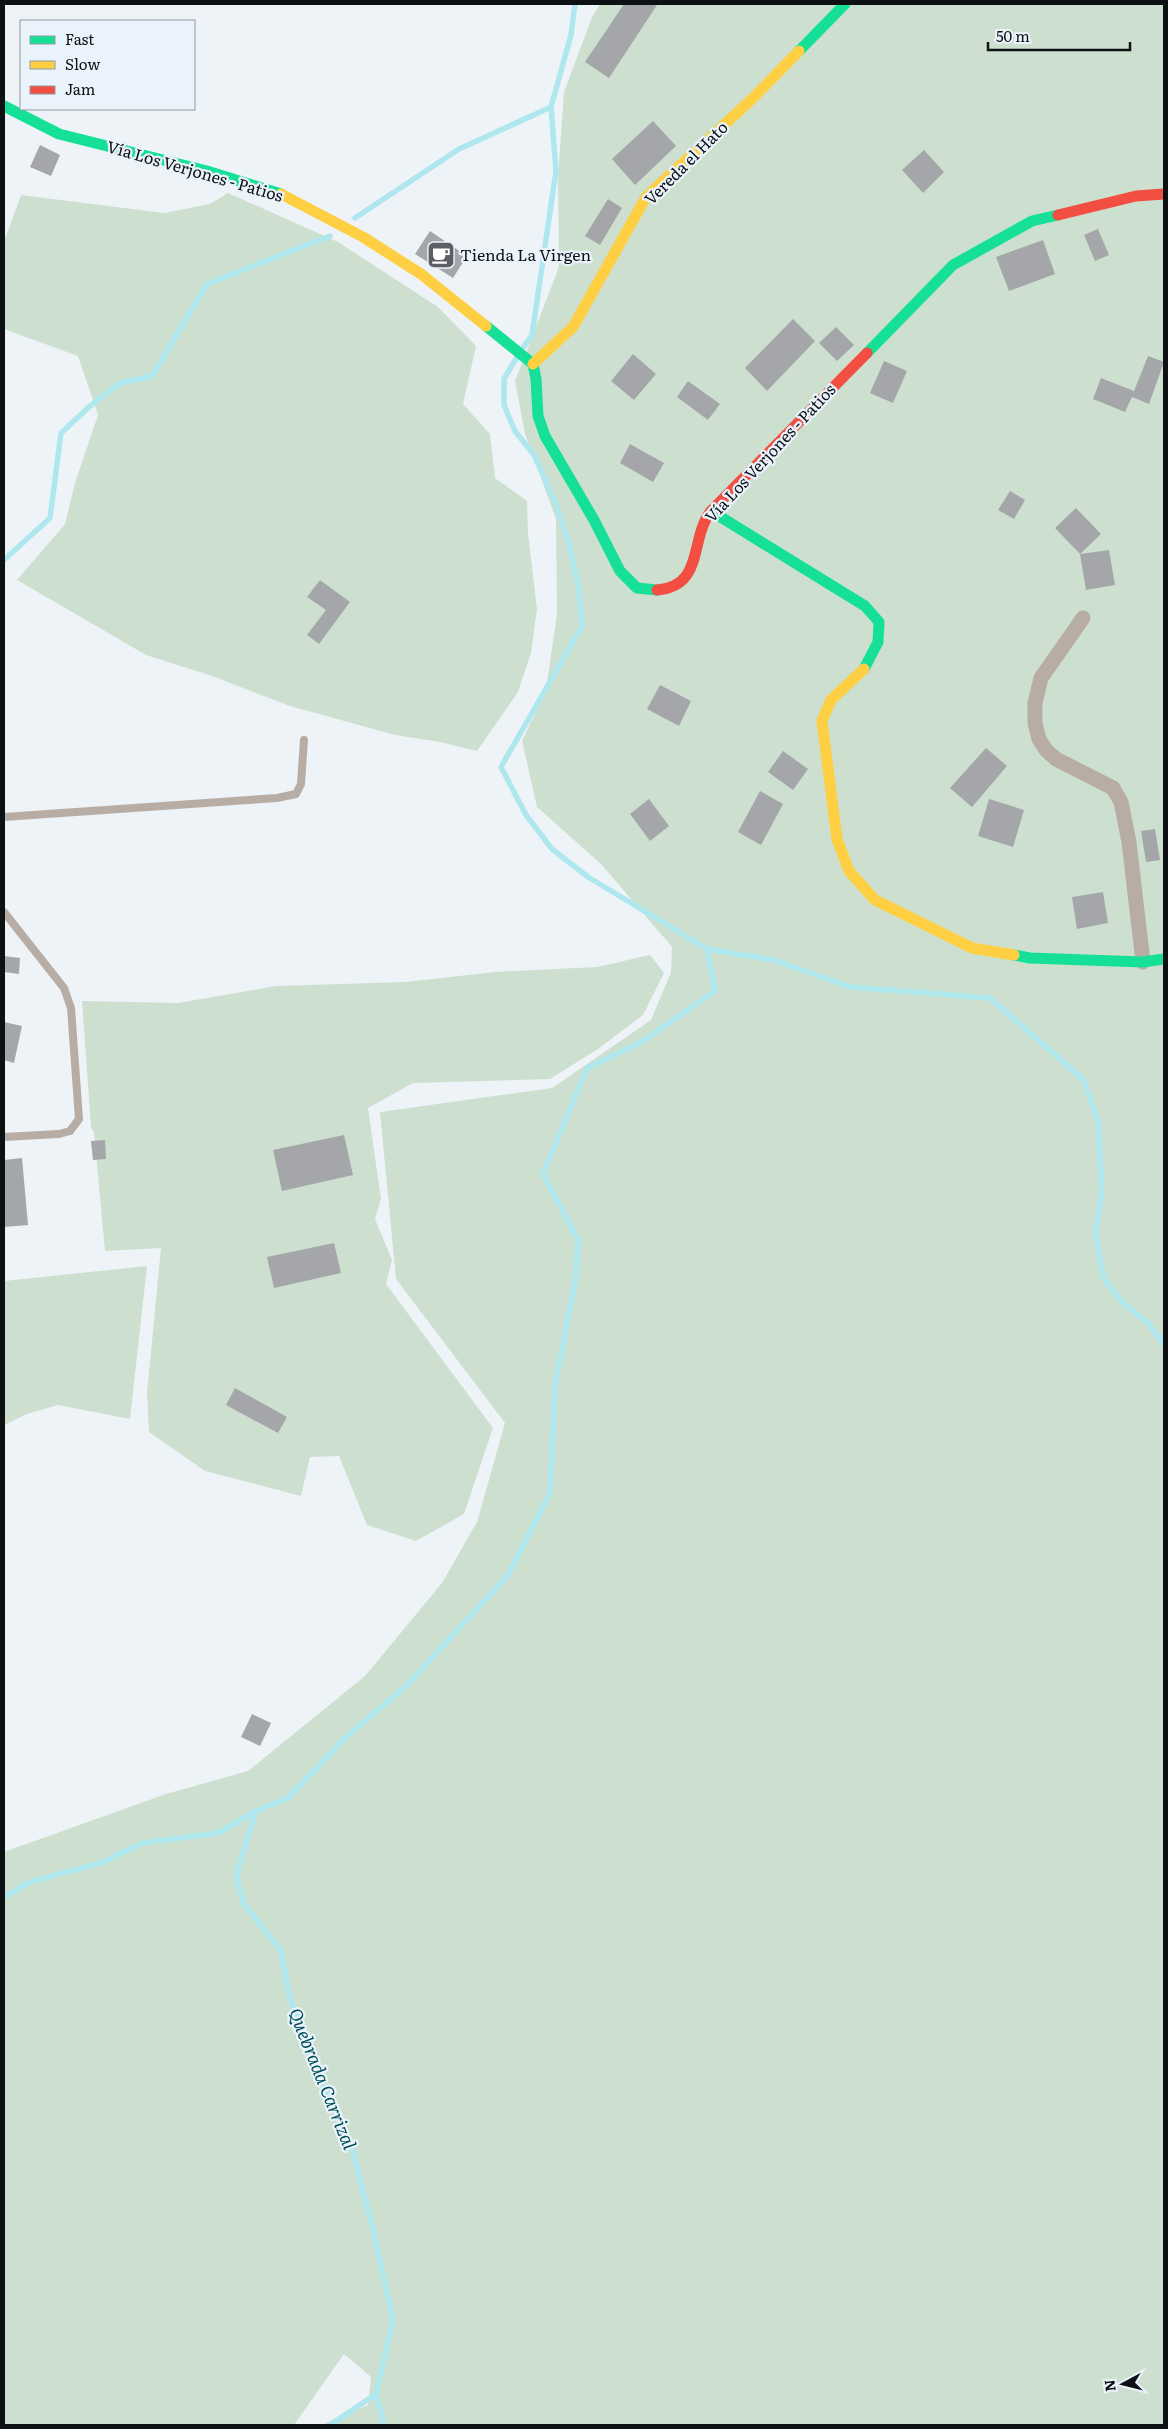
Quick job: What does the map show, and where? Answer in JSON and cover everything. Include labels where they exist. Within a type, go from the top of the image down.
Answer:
[{"type":"street","name":"Vereda el Hato","points":[[530,360],[573,327],[646,197],[752,99],[845,4]]},
{"type":"street","name":"Vía Los Verjones - Patios","points":[[4,106],[59,134],[207,171],[289,197],[363,237],[421,274],[530,360],[537,374],[539,421],[548,446],[593,519],[617,565],[634,586],[662,592],[678,585],[691,570],[702,522],[711,511],[954,265],[1032,221],[1136,196],[1164,194]]},
{"type":"street","points":[[711,511],[865,606],[879,622],[878,642],[865,668],[831,700],[822,721],[837,839],[850,871],[875,900],[972,948],[1030,958],[1143,962],[1164,959]]},
{"type":"street","points":[[1083,618],[1041,678],[1035,702],[1035,723],[1039,739],[1046,750],[1056,759],[1113,788],[1121,802],[1129,842],[1143,962]]},
{"type":"lane","points":[[4,817],[277,798],[296,794],[301,784],[304,740]]},
{"type":"lane","points":[[4,912],[64,988],[68,997],[71,1008],[78,1119],[70,1131],[59,1134],[4,1137]]},
{"type":"green space","points":[[600,4],[1164,4],[1164,2425],[321,2425],[368,2405],[371,2377],[344,2354],[294,2425],[4,2425],[4,1852],[166,1794],[248,1771],[365,1676],[442,1583],[477,1522],[505,1423],[396,1279],[380,1112],[552,1088],[651,1020],[671,972],[672,947],[601,864],[537,807],[522,741],[546,690],[557,614],[556,519],[525,434],[515,381],[559,267],[558,178],[564,92],[592,17]]},
{"type":"green space","points":[[228,193],[338,242],[438,307],[476,346],[463,404],[490,434],[495,478],[527,501],[528,533],[537,609],[531,653],[518,692],[477,751],[440,742],[395,735],[290,706],[212,676],[146,655],[17,580],[65,524],[75,483],[98,415],[78,356],[4,329],[4,242],[21,195],[164,213],[210,204]]},
{"type":"green space","points":[[650,955],[664,973],[643,1015],[598,1049],[550,1079],[413,1083],[368,1108],[381,1199],[375,1219],[392,1260],[386,1284],[493,1428],[464,1514],[416,1541],[367,1525],[339,1456],[310,1457],[301,1496],[205,1471],[149,1432],[147,1393],[161,1248],[105,1251],[94,1132],[91,1127],[82,1001],[178,1003],[276,986],[405,982],[495,972],[597,967]]},
{"type":"green space","points":[[147,1266],[130,1419],[58,1405],[27,1414],[4,1425],[4,1281]]},
{"type":"building","points":[[624,4],[657,5],[609,78],[585,62]]},
{"type":"building","points":[[653,121],[676,146],[635,185],[612,159]]},
{"type":"building","points":[[40,145],[60,155],[51,176],[30,167]]},
{"type":"building","points":[[924,150],[944,172],[923,193],[902,170]]},
{"type":"building","points":[[608,199],[622,208],[600,245],[585,236]]},
{"type":"building","points":[[1098,229],[1109,255],[1095,261],[1084,235]]},
{"type":"building","name":"Tienda La Virgen","points":[[430,231],[467,256],[453,278],[415,254]]},
{"type":"building","points":[[1043,240],[1055,274],[1009,291],[996,257]]},
{"type":"building","points":[[793,319],[815,341],[767,391],[745,368]]},
{"type":"building","points":[[836,327],[854,345],[837,361],[819,343]]},
{"type":"building","points":[[633,354],[656,374],[634,400],[611,381]]},
{"type":"building","points":[[1148,356],[1164,362],[1149,404],[1132,397],[1125,412],[1093,399],[1101,378],[1134,391]]},
{"type":"building","points":[[884,361],[907,371],[893,403],[870,393]]},
{"type":"building","points":[[688,381],[720,404],[708,420],[677,397]]},
{"type":"building","points":[[630,444],[664,463],[653,482],[620,463]]},
{"type":"building","points":[[1010,491],[1025,500],[1014,519],[998,510]]},
{"type":"building","points":[[1076,508],[1101,534],[1080,554],[1055,528]]},
{"type":"building","points":[[1109,550],[1115,585],[1086,590],[1080,554]]},
{"type":"building","points":[[320,580],[350,602],[319,644],[307,635],[326,610],[307,597]]},
{"type":"building","points":[[660,685],[691,701],[679,726],[647,709]]},
{"type":"building","points":[[986,748],[1007,766],[972,807],[950,788]]},
{"type":"building","points":[[783,751],[808,769],[793,790],[768,772]]},
{"type":"building","points":[[760,791],[783,804],[761,845],[738,832]]},
{"type":"building","points":[[649,799],[669,826],[650,841],[630,814]]},
{"type":"building","points":[[989,799],[1024,810],[1013,847],[978,836]]},
{"type":"building","points":[[1155,829],[1160,860],[1146,862],[1141,831]]},
{"type":"building","points":[[1103,892],[1108,923],[1077,929],[1072,897]]},
{"type":"building","points":[[4,956],[20,958],[19,974],[4,972]]},
{"type":"building","points":[[4,1022],[22,1026],[14,1063],[4,1060]]},
{"type":"building","points":[[344,1135],[353,1175],[282,1191],[273,1150]]},
{"type":"building","points":[[105,1140],[106,1159],[93,1160],[91,1141]]},
{"type":"building","points":[[22,1158],[28,1225],[4,1227],[4,1160]]},
{"type":"building","points":[[334,1243],[341,1273],[274,1288],[267,1257]]},
{"type":"building","points":[[235,1388],[287,1417],[278,1433],[226,1405]]},
{"type":"building","points":[[252,1714],[271,1723],[260,1746],[241,1737]]},
{"type":"waterway","points":[[355,218],[459,149],[551,107],[571,35],[575,4]]},
{"type":"waterway","points":[[522,349],[532,335],[556,171],[551,107]]},
{"type":"waterway","points":[[4,560],[50,518],[61,433],[90,406],[120,383],[152,376],[207,284],[330,236]]},
{"type":"waterway","points":[[517,357],[504,379],[504,405],[515,431],[534,455],[555,502],[569,544],[579,589],[582,626],[501,767],[526,815],[552,849],[588,877],[707,949],[774,960],[850,987],[990,998],[1083,1079],[1098,1120],[1102,1192],[1095,1232],[1104,1279],[1122,1302],[1148,1323],[1164,1345]]},
{"type":"waterway","points":[[4,1897],[30,1882],[101,1863],[142,1843],[218,1833],[256,1811],[288,1798],[346,1737],[406,1686],[508,1575],[550,1493],[555,1386],[576,1277],[578,1240],[543,1174],[587,1068],[643,1041],[715,991],[707,949]]},
{"type":"waterway","name":"Quebrada Carrizal","points":[[256,1811],[236,1876],[244,1904],[281,1951],[289,1995],[317,2075],[349,2138],[373,2229],[393,2320],[376,2394],[330,2425]]},
{"type":"waterway","points":[[376,2394],[384,2425]]},
{"type":"traffic: fast","points":[[799,51],[845,4]]},
{"type":"traffic: fast","points":[[4,106],[59,134],[207,171],[281,194]]},
{"type":"traffic: fast","points":[[867,353],[953,265],[1032,221],[1058,215]]},
{"type":"traffic: fast","points":[[486,326],[533,364],[536,379],[538,416],[545,436],[594,520],[620,571],[637,588],[657,590]]},
{"type":"traffic: fast","points":[[711,511],[865,606],[879,622],[878,642],[864,669]]},
{"type":"traffic: fast","points":[[1014,955],[1030,958],[1143,962],[1164,959]]},
{"type":"traffic: slow","points":[[533,364],[573,327],[646,197],[752,99],[799,51]]},
{"type":"traffic: slow","points":[[281,194],[363,237],[421,274],[486,326]]},
{"type":"traffic: slow","points":[[864,669],[831,700],[822,721],[837,839],[849,871],[875,900],[972,948],[1014,955]]},
{"type":"traffic: jam","points":[[1058,215],[1136,196],[1164,194]]},
{"type":"traffic: jam","points":[[657,590],[672,587],[683,580],[694,560],[704,522],[711,511],[867,353]]},
{"type":"place","name":"Tienda La Virgen","points":[[441,255]]}]
